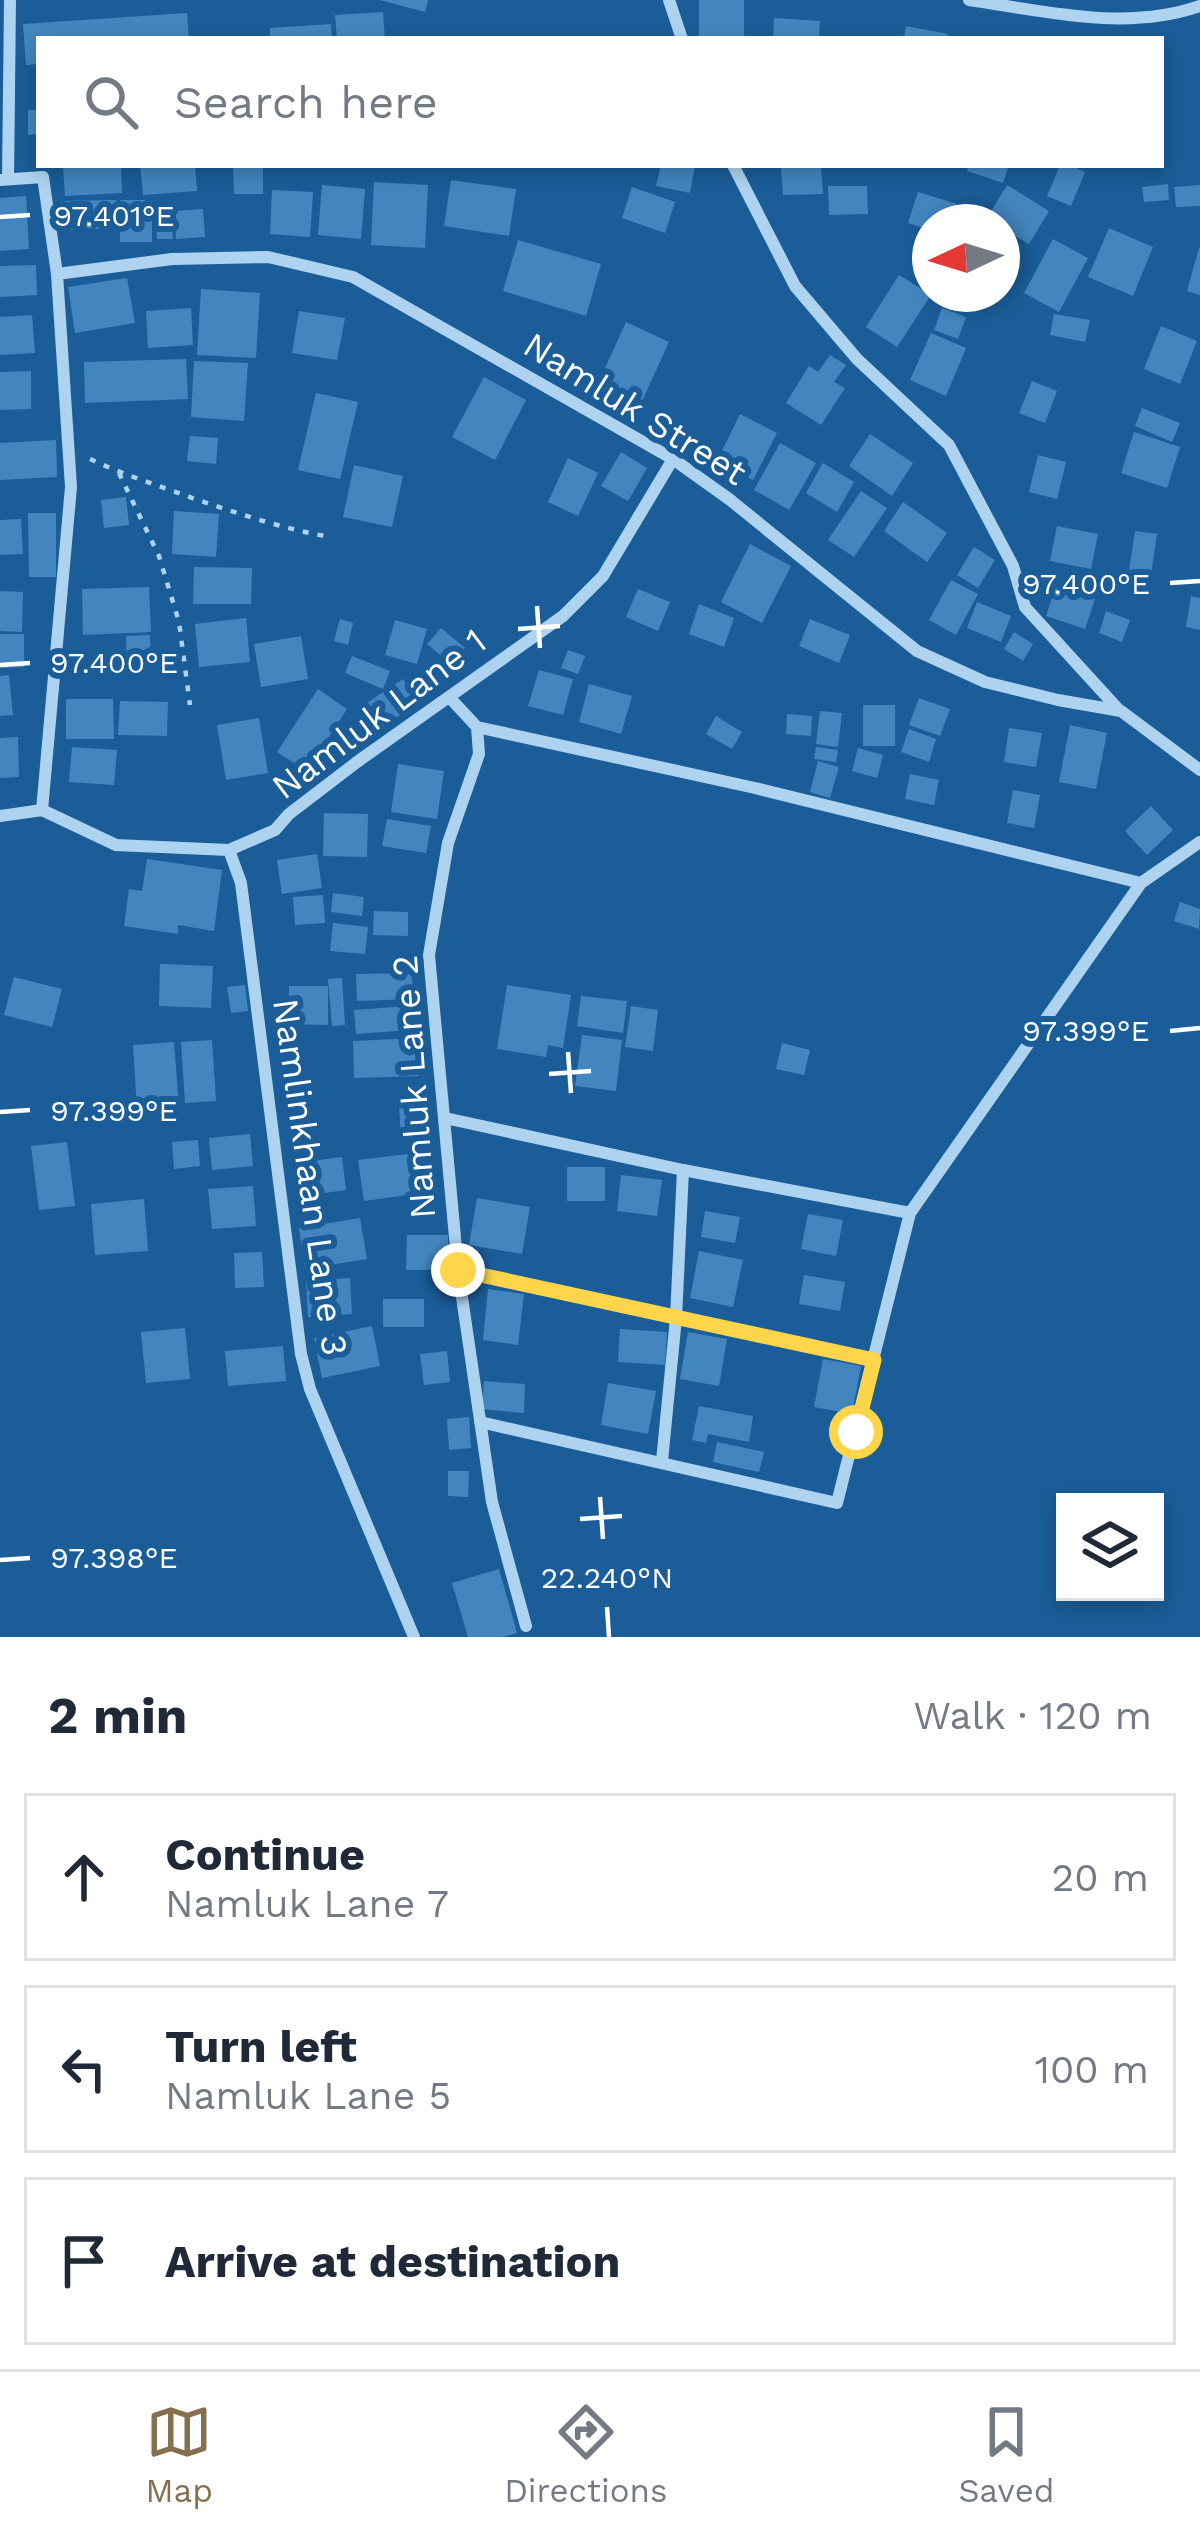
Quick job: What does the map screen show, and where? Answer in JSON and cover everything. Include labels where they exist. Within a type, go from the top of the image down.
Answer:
[{"type":"street","points":[[10,0],[4,180],[43,177],[58,274],[71,487],[42,810]]},
{"type":"street","points":[[669,0],[681,36]]},
{"type":"street","points":[[969,0],[1077,16],[1142,19],[1200,6]]},
{"type":"street","points":[[735,168],[795,286],[857,359],[949,445],[1013,566],[1025,607],[1121,711]]},
{"type":"street","name":"Namluk Street","points":[[58,274],[172,259],[268,257],[353,278],[673,459],[917,651],[985,682],[1121,711],[1200,770]]},
{"type":"street","name":"Namluk Lane 1","points":[[230,850],[275,830],[357,762],[563,616],[603,576],[673,459]]},
{"type":"street","points":[[449,698],[478,727],[755,788],[1141,883]]},
{"type":"street","name":"Namluk Lane 2","points":[[478,727],[479,754],[448,843],[430,955],[458,1270],[492,1502],[526,1625]]},
{"type":"street","points":[[0,816],[42,810],[116,845],[230,850]]},
{"type":"street","points":[[480,1422],[837,1503],[910,1214],[1141,883],[1200,842]]},
{"type":"street","name":"Namlinkhaan Lane 3","points":[[230,850],[242,884],[301,1354],[310,1389],[414,1637]]},
{"type":"street","points":[[445,1118],[910,1214]]},
{"type":"street","points":[[662,1461],[676,1318],[683,1170]]},
{"type":"street","points":[[458,1270],[874,1360]]},
{"type":"path","points":[[69,449],[119,473],[295,531],[330,537]]},
{"type":"path","points":[[119,473],[159,556],[179,622],[190,705]]},
{"type":"building","points":[[380,0],[428,0],[425,12]]},
{"type":"building","points":[[699,0],[744,0],[744,36],[699,36]]},
{"type":"building","points":[[383,12],[385,36],[337,36],[335,15]]},
{"type":"building","points":[[187,13],[189,36],[36,36],[36,64],[26,65],[23,24]]},
{"type":"building","points":[[774,18],[820,21],[819,36],[773,36]]},
{"type":"building","points":[[331,24],[332,36],[270,36],[270,28]]},
{"type":"building","points":[[906,26],[948,34],[948,36],[904,36]]},
{"type":"building","points":[[28,110],[36,110],[36,134],[28,135]]},
{"type":"building","points":[[63,168],[121,168],[122,193],[65,196]]},
{"type":"building","points":[[140,168],[195,168],[197,191],[143,195]]},
{"type":"building","points":[[233,168],[263,168],[263,194],[234,194]]},
{"type":"building","points":[[660,168],[694,168],[690,193],[656,186]]},
{"type":"building","points":[[781,168],[821,168],[823,194],[783,195]]},
{"type":"building","points":[[968,168],[1008,168],[1003,183]]},
{"type":"building","points":[[1059,168],[1085,172],[1071,206],[1047,196]]},
{"type":"building","points":[[451,180],[516,189],[509,236],[444,226]]},
{"type":"building","points":[[374,182],[428,185],[425,248],[371,245]]},
{"type":"building","points":[[1168,184],[1169,200],[1144,202],[1142,187]]},
{"type":"building","points":[[322,185],[365,189],[361,239],[318,235]]},
{"type":"building","points":[[1007,185],[1049,211],[1029,244],[1020,239],[1020,204],[995,204]]},
{"type":"building","points":[[1200,185],[1200,206],[1176,207],[1174,187]]},
{"type":"building","points":[[828,186],[867,186],[868,214],[829,215]]},
{"type":"building","points":[[632,187],[675,202],[665,233],[622,218]]},
{"type":"building","points":[[272,190],[313,192],[310,237],[270,234]]},
{"type":"building","points":[[918,192],[957,204],[914,204]]},
{"type":"building","points":[[26,196],[29,249],[0,251],[0,198]]},
{"type":"building","points":[[116,200],[117,218],[101,218],[101,229],[62,230],[61,201]]},
{"type":"building","points":[[120,200],[152,200],[152,242],[120,242]]},
{"type":"building","points":[[171,206],[173,239],[157,239],[156,207]]},
{"type":"building","points":[[203,209],[205,237],[176,239],[174,211]]},
{"type":"building","points":[[1109,228],[1153,247],[1133,296],[1088,277]]},
{"type":"building","points":[[1053,239],[1088,258],[1059,312],[1024,293]]},
{"type":"building","points":[[518,240],[601,264],[586,316],[503,291]]},
{"type":"building","points":[[1200,248],[1200,295],[1187,291]]},
{"type":"building","points":[[36,265],[37,295],[0,297],[0,266]]},
{"type":"building","points":[[899,275],[912,283],[912,312],[920,312],[897,347],[866,327]]},
{"type":"building","points":[[127,278],[135,323],[75,333],[68,287]]},
{"type":"building","points":[[201,289],[260,293],[256,358],[197,355]]},
{"type":"building","points":[[191,308],[193,345],[148,348],[146,311]]},
{"type":"building","points":[[299,311],[345,318],[337,360],[292,353]]},
{"type":"building","points":[[941,312],[966,317],[958,339],[934,330]]},
{"type":"building","points":[[1054,314],[1090,320],[1085,342],[1050,335]]},
{"type":"building","points":[[32,315],[35,353],[0,355],[0,317]]},
{"type":"building","points":[[626,322],[669,342],[638,410],[595,390]]},
{"type":"building","points":[[1161,326],[1197,341],[1180,384],[1144,369]]},
{"type":"building","points":[[931,333],[966,348],[946,396],[910,380]]},
{"type":"building","points":[[830,355],[846,365],[834,382],[845,388],[821,425],[786,403],[809,366],[818,372]]},
{"type":"building","points":[[186,359],[188,399],[85,403],[84,362]]},
{"type":"building","points":[[194,361],[248,363],[244,421],[191,417]]},
{"type":"building","points":[[31,371],[31,409],[0,410],[0,372]]},
{"type":"building","points":[[484,377],[526,400],[495,460],[452,437]]},
{"type":"building","points":[[1032,381],[1057,391],[1045,423],[1019,413]]},
{"type":"building","points":[[316,393],[358,402],[340,479],[298,470]]},
{"type":"building","points":[[1142,408],[1180,423],[1172,442],[1135,426]]},
{"type":"building","points":[[740,414],[777,433],[753,480],[717,461]]},
{"type":"building","points":[[1134,432],[1180,447],[1167,488],[1121,473]]},
{"type":"building","points":[[870,434],[913,463],[892,496],[849,466]]},
{"type":"building","points":[[190,436],[218,438],[216,464],[187,461]]},
{"type":"building","points":[[56,440],[57,477],[0,480],[0,443]]},
{"type":"building","points":[[780,443],[816,463],[789,510],[754,490]]},
{"type":"building","points":[[621,452],[647,468],[628,501],[601,486]]},
{"type":"building","points":[[1038,455],[1066,462],[1057,499],[1029,492]]},
{"type":"building","points":[[568,458],[598,473],[578,516],[548,502]]},
{"type":"building","points":[[823,463],[854,482],[837,512],[806,493]]},
{"type":"building","points":[[354,465],[403,476],[392,527],[343,517]]},
{"type":"building","points":[[861,491],[887,508],[854,557],[828,540]]},
{"type":"building","points":[[126,497],[129,525],[104,528],[101,500]]},
{"type":"building","points":[[903,502],[947,533],[927,562],[884,531]]},
{"type":"building","points":[[174,511],[219,514],[216,557],[172,554]]},
{"type":"building","points":[[28,513],[56,513],[56,577],[29,577]]},
{"type":"building","points":[[21,519],[23,554],[0,555],[0,520]]},
{"type":"building","points":[[1057,526],[1098,534],[1091,569],[1050,561]]},
{"type":"building","points":[[1135,531],[1157,534],[1151,575],[1129,571]]},
{"type":"building","points":[[750,544],[791,566],[762,623],[721,602]]},
{"type":"building","points":[[974,547],[995,560],[978,588],[957,575]]},
{"type":"building","points":[[194,567],[252,568],[251,604],[193,604]]},
{"type":"building","points":[[951,580],[978,594],[956,635],[929,620]]},
{"type":"building","points":[[1057,583],[1096,596],[1085,629],[1046,616]]},
{"type":"building","points":[[149,587],[151,632],[83,635],[82,589]]},
{"type":"building","points":[[638,589],[670,602],[658,631],[626,617]]},
{"type":"building","points":[[0,591],[23,592],[22,632],[0,631]]},
{"type":"building","points":[[1191,596],[1200,598],[1200,630],[1186,627]]},
{"type":"building","points":[[977,602],[1011,616],[1001,642],[967,628]]},
{"type":"building","points":[[699,604],[734,618],[724,647],[689,634]]},
{"type":"building","points":[[1106,611],[1130,620],[1122,642],[1099,633]]},
{"type":"building","points":[[246,618],[250,662],[199,667],[195,624]]},
{"type":"building","points":[[340,619],[353,623],[348,645],[334,641]]},
{"type":"building","points":[[810,619],[850,635],[839,663],[799,646]]},
{"type":"building","points":[[395,620],[427,629],[417,664],[385,655]]},
{"type":"building","points":[[441,628],[465,648],[451,664],[427,644]]},
{"type":"building","points":[[1014,632],[1033,644],[1023,661],[1004,649]]},
{"type":"building","points":[[0,634],[24,634],[24,667],[0,668]]},
{"type":"building","points":[[150,635],[151,668],[127,669],[126,636]]},
{"type":"building","points":[[301,636],[308,679],[261,687],[254,644]]},
{"type":"building","points":[[568,650],[585,656],[578,674],[561,668]]},
{"type":"building","points":[[352,656],[390,671],[383,689],[345,673]]},
{"type":"building","points":[[539,670],[573,679],[563,715],[528,706]]},
{"type":"building","points":[[9,675],[13,715],[0,716],[0,676]]},
{"type":"building","points":[[403,679],[418,703],[374,732],[359,708]]},
{"type":"building","points":[[589,684],[632,696],[621,734],[579,722]]},
{"type":"building","points":[[318,689],[347,709],[307,771],[277,752]]},
{"type":"building","points":[[919,698],[950,709],[940,736],[909,725]]},
{"type":"building","points":[[66,699],[113,699],[114,739],[66,739]]},
{"type":"building","points":[[120,701],[168,702],[167,736],[118,735]]},
{"type":"building","points":[[863,705],[895,705],[895,746],[863,746]]},
{"type":"building","points":[[820,711],[842,713],[838,747],[816,744]]},
{"type":"building","points":[[787,714],[812,716],[811,736],[786,734]]},
{"type":"building","points":[[716,716],[742,732],[732,749],[706,734]]},
{"type":"building","points":[[259,718],[268,773],[226,780],[217,725]]},
{"type":"building","points":[[1070,725],[1107,733],[1096,789],[1059,782]]},
{"type":"building","points":[[1009,728],[1042,733],[1036,767],[1004,762]]},
{"type":"building","points":[[909,729],[936,739],[929,762],[901,752]]},
{"type":"building","points":[[18,737],[19,777],[0,778],[0,738]]},
{"type":"building","points":[[72,747],[117,750],[114,785],[69,782]]},
{"type":"building","points":[[816,747],[838,750],[836,762],[814,759]]},
{"type":"building","points":[[858,748],[883,755],[877,778],[852,771]]},
{"type":"building","points":[[818,761],[839,767],[830,798],[810,792]]},
{"type":"building","points":[[398,764],[444,771],[437,819],[391,812]]},
{"type":"building","points":[[910,774],[939,780],[934,805],[905,799]]},
{"type":"building","points":[[1013,790],[1040,795],[1034,828],[1007,823]]},
{"type":"building","points":[[1151,806],[1173,830],[1147,855],[1125,831]]},
{"type":"building","points":[[324,813],[368,814],[367,857],[323,856]]},
{"type":"building","points":[[387,819],[431,826],[426,853],[382,846]]},
{"type":"building","points":[[317,854],[322,888],[282,894],[277,860]]},
{"type":"building","points":[[147,859],[222,870],[214,931],[178,925],[178,934],[124,926],[129,889],[142,891]]},
{"type":"building","points":[[333,893],[364,897],[362,916],[331,912]]},
{"type":"building","points":[[323,895],[325,923],[295,925],[293,897]]},
{"type":"building","points":[[1180,902],[1200,909],[1199,929],[1174,921]]},
{"type":"building","points":[[374,911],[408,912],[408,936],[373,935]]},
{"type":"building","points":[[333,923],[368,927],[365,954],[330,951]]},
{"type":"building","points":[[160,964],[213,966],[211,1008],[159,1006]]},
{"type":"building","points":[[412,973],[413,999],[357,1001],[356,974]]},
{"type":"building","points":[[14,977],[62,989],[52,1027],[4,1015]]},
{"type":"building","points":[[342,978],[345,1025],[332,1026],[328,979]]},
{"type":"building","points":[[245,985],[248,1011],[231,1013],[227,987]]},
{"type":"building","points":[[507,985],[571,995],[563,1048],[548,1045],[546,1057],[497,1049]]},
{"type":"building","points":[[289,986],[328,986],[328,1025],[289,1024]]},
{"type":"building","points":[[581,996],[627,1001],[623,1033],[577,1026]]},
{"type":"building","points":[[422,1005],[424,1029],[356,1034],[354,1010]]},
{"type":"building","points":[[631,1006],[658,1010],[653,1051],[625,1047]]},
{"type":"building","points":[[582,1035],[622,1040],[616,1091],[575,1086]]},
{"type":"building","points":[[418,1038],[419,1076],[354,1078],[353,1041]]},
{"type":"building","points":[[212,1040],[216,1101],[185,1103],[181,1042]]},
{"type":"building","points":[[174,1042],[179,1107],[137,1110],[133,1045]]},
{"type":"building","points":[[782,1043],[810,1050],[804,1075],[776,1069]]},
{"type":"building","points":[[432,1104],[434,1136],[401,1138],[399,1106]]},
{"type":"building","points":[[250,1134],[253,1166],[212,1170],[209,1138]]},
{"type":"building","points":[[198,1140],[200,1166],[174,1169],[172,1142]]},
{"type":"building","points":[[67,1142],[75,1206],[39,1210],[31,1146]]},
{"type":"building","points":[[408,1154],[414,1194],[364,1201],[358,1160]]},
{"type":"building","points":[[342,1157],[346,1190],[302,1196],[297,1163]]},
{"type":"building","points":[[567,1167],[605,1167],[605,1201],[567,1201]]},
{"type":"building","points":[[621,1175],[662,1180],[657,1216],[617,1211]]},
{"type":"building","points":[[253,1186],[256,1226],[212,1229],[208,1189]]},
{"type":"building","points":[[477,1198],[530,1207],[522,1254],[469,1245]]},
{"type":"building","points":[[144,1199],[148,1251],[95,1255],[91,1204]]},
{"type":"building","points":[[705,1211],[740,1217],[735,1243],[701,1237]]},
{"type":"building","points":[[808,1214],[843,1220],[836,1256],[801,1249]]},
{"type":"building","points":[[360,1218],[367,1259],[305,1269],[299,1228]]},
{"type":"building","points":[[407,1235],[448,1235],[448,1270],[406,1270]]},
{"type":"building","points":[[699,1251],[743,1260],[733,1307],[690,1298]]},
{"type":"building","points":[[262,1252],[264,1287],[235,1288],[234,1253]]},
{"type":"building","points":[[804,1275],[845,1282],[840,1311],[799,1304]]},
{"type":"building","points":[[350,1278],[352,1314],[308,1317],[306,1281]]},
{"type":"building","points":[[488,1289],[524,1294],[518,1345],[483,1340]]},
{"type":"building","points":[[383,1299],[424,1299],[424,1327],[383,1327]]},
{"type":"building","points":[[372,1326],[380,1366],[322,1378],[314,1338]]},
{"type":"building","points":[[185,1328],[190,1379],[146,1383],[141,1332]]},
{"type":"building","points":[[620,1329],[667,1332],[665,1365],[618,1362]]},
{"type":"building","points":[[688,1332],[727,1339],[719,1386],[680,1379]]},
{"type":"building","points":[[283,1346],[286,1381],[228,1386],[225,1351]]},
{"type":"building","points":[[447,1351],[450,1382],[424,1385],[420,1354]]},
{"type":"building","points":[[823,1359],[861,1366],[852,1414],[814,1407]]},
{"type":"building","points":[[484,1381],[525,1384],[524,1413],[482,1409]]},
{"type":"building","points":[[608,1383],[656,1391],[648,1434],[601,1425]]},
{"type":"building","points":[[699,1406],[753,1416],[749,1442],[708,1434],[706,1443],[692,1440]]},
{"type":"building","points":[[469,1417],[471,1448],[449,1450],[447,1419]]},
{"type":"building","points":[[717,1442],[764,1452],[759,1472],[713,1462]]},
{"type":"building","points":[[448,1471],[469,1471],[468,1497],[448,1496]]},
{"type":"building","points":[[499,1569],[517,1633],[468,1637],[452,1583]]},
{"type":"route","points":[[458,1270],[874,1360],[856,1432]]}]
